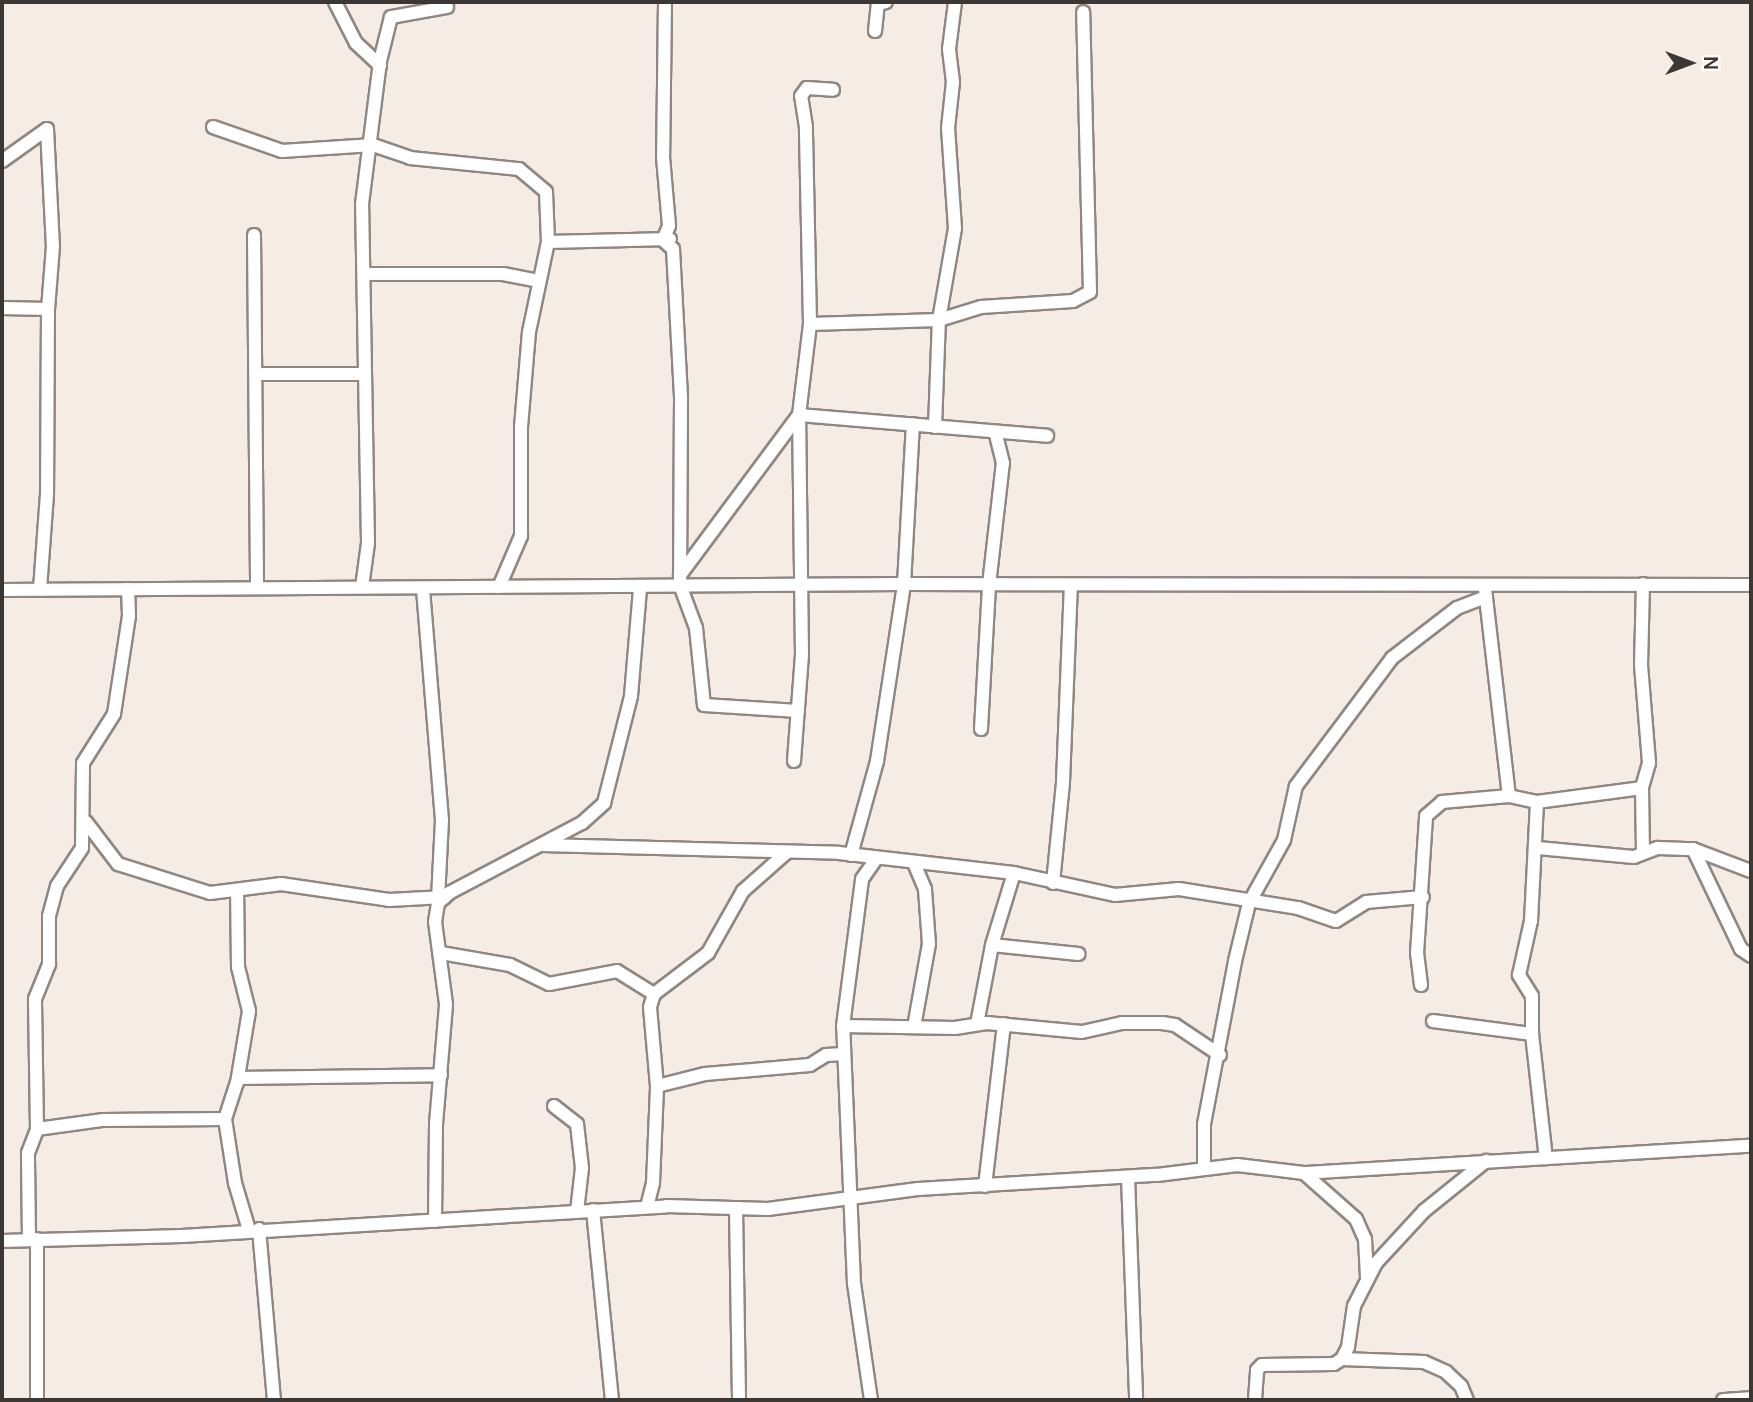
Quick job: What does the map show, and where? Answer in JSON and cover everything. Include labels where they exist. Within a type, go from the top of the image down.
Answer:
[{"type":"street","points":[[335,2],[356,43],[380,65]]},
{"type":"street","points":[[665,2],[663,157],[668,240],[673,249],[681,399],[680,580],[696,628],[704,705],[798,711]]},
{"type":"street","points":[[875,31],[878,4],[886,2]]},
{"type":"street","points":[[935,427],[939,320],[956,228],[948,128],[953,82],[949,49],[955,3],[942,2]]},
{"type":"street","points":[[362,587],[368,543],[362,204],[373,145],[380,65],[391,17],[447,8]]},
{"type":"street","points":[[810,324],[939,320],[981,307],[1073,301],[1090,292],[1083,12]]},
{"type":"street","points":[[794,761],[802,655],[797,586],[799,415],[810,324],[806,127],[801,96],[807,88],[833,90]]},
{"type":"street","points":[[213,127],[282,151],[373,145],[410,158],[519,169],[546,192],[548,242],[538,281],[521,427],[521,536],[499,587]]},
{"type":"street","points":[[2,161],[47,129],[53,246],[48,309],[47,494],[40,590]]},
{"type":"street","points":[[254,235],[258,374],[257,588]]},
{"type":"street","points":[[548,242],[668,240]]},
{"type":"street","points":[[365,274],[503,274],[538,281]]},
{"type":"street","points":[[2,308],[48,309]]},
{"type":"street","points":[[258,374],[363,374]]},
{"type":"street","points":[[680,580],[799,415]]},
{"type":"street","points":[[799,415],[1047,436]]},
{"type":"street","points":[[851,855],[877,761],[904,584],[914,425]]},
{"type":"street","points":[[981,729],[989,585],[1003,463],[995,432]]},
{"type":"street","points":[[2,590],[640,588],[680,580],[797,586],[1484,582],[1751,584]]},
{"type":"street","points":[[1484,582],[1509,796]]},
{"type":"street","points":[[1643,584],[1641,665],[1649,763],[1642,788],[1643,851]]},
{"type":"street","points":[[1053,883],[1063,782],[1071,586]]},
{"type":"street","points":[[86,822],[118,864],[210,893],[266,884],[308,885],[389,900],[441,898],[542,845],[595,813],[609,792],[631,696],[640,588]]},
{"type":"street","points":[[37,1400],[28,1153],[37,1129],[35,999],[48,964],[50,906],[58,883],[79,857],[86,822],[82,768],[92,744],[114,714],[129,616],[128,589]]},
{"type":"street","points":[[423,589],[442,820],[441,898],[435,922],[446,1004],[435,1222]]},
{"type":"street","points":[[1204,1170],[1204,1124],[1249,903],[1280,850],[1296,786],[1392,658],[1457,608],[1486,597]]},
{"type":"street","points":[[1421,985],[1418,953],[1426,816],[1442,802],[1509,796],[1537,802],[1642,788]]},
{"type":"street","points":[[1537,802],[1538,848],[1531,921],[1520,975],[1532,996],[1532,1034],[1546,1158]]},
{"type":"street","points":[[542,845],[851,855],[1014,873],[1115,895],[1179,889],[1249,903],[1298,908],[1336,921],[1366,902],[1423,897]]},
{"type":"street","points":[[1538,848],[1634,857],[1643,851],[1693,849],[1751,871]]},
{"type":"street","points":[[1693,849],[1741,949],[1751,956]]},
{"type":"street","points":[[647,1207],[653,1183],[657,1086],[650,1007],[654,994],[708,953],[743,891],[786,853]]},
{"type":"street","points":[[871,1400],[854,1283],[843,1026],[862,879],[876,859]]},
{"type":"street","points":[[914,863],[925,889],[929,944],[914,1027]]},
{"type":"street","points":[[977,1024],[992,945],[1014,873]]},
{"type":"street","points":[[237,890],[239,967],[249,1012],[237,1078],[225,1119],[235,1183],[254,1229],[274,1400]]},
{"type":"street","points":[[992,945],[1079,954]]},
{"type":"street","points":[[441,953],[510,965],[549,985],[617,971],[654,994]]},
{"type":"street","points":[[1433,1021],[1532,1034]]},
{"type":"street","points":[[843,1026],[1004,1024],[1082,1032],[1122,1023],[1162,1023],[1187,1032],[1220,1055]]},
{"type":"street","points":[[985,1186],[1004,1024]]},
{"type":"street","points":[[657,1086],[705,1074],[810,1065],[826,1055],[844,1054]]},
{"type":"street","points":[[237,1078],[441,1075]]},
{"type":"street","points":[[554,1106],[577,1124],[582,1168],[577,1211]]},
{"type":"street","points":[[37,1129],[103,1120],[225,1119]]},
{"type":"street","points":[[2,1241],[435,1222],[647,1207],[768,1209],[850,1196],[1128,1177],[1237,1165],[1304,1173],[1751,1146]]},
{"type":"street","points":[[1255,1400],[1257,1370],[1262,1365],[1334,1364],[1342,1359],[1348,1347],[1354,1306],[1367,1278],[1417,1218],[1486,1161]]},
{"type":"street","points":[[1304,1173],[1356,1219],[1365,1239],[1367,1278]]},
{"type":"street","points":[[1128,1177],[1136,1400]]},
{"type":"street","points":[[736,1208],[739,1400]]},
{"type":"street","points":[[593,1210],[612,1400]]},
{"type":"street","points":[[1342,1359],[1424,1362],[1446,1372],[1461,1386],[1467,1400]]},
{"type":"street","points":[[1723,1400],[1751,1398]]}]
